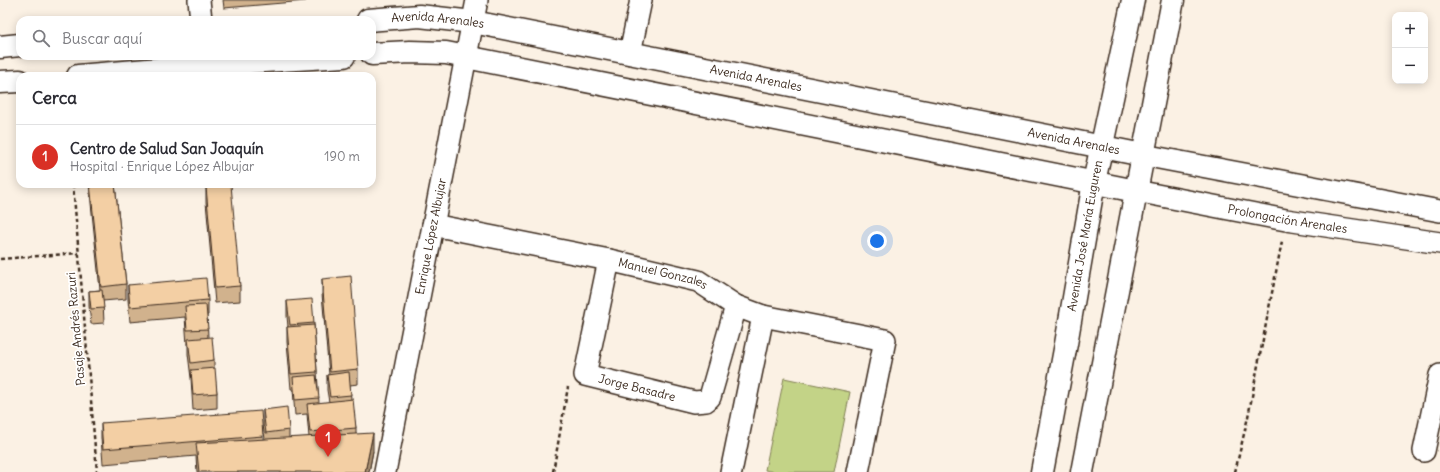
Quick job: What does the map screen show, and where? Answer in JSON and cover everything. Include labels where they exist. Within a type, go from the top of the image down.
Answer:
[{"type":"street","points":[[199,0],[201,16]]},
{"type":"street","name":"Enrique López Albujar","points":[[385,472],[477,0]]},
{"type":"street","points":[[630,53],[642,0]]},
{"type":"street","name":"Avenida José María Euguren","points":[[1042,472],[1094,182],[1133,0]]},
{"type":"street","points":[[1082,472],[1173,0]]},
{"type":"street","name":"Avenida Arenales","points":[[376,19],[419,16],[472,22],[1143,155]]},
{"type":"street","points":[[0,47],[16,45]]},
{"type":"street","points":[[376,54],[410,52],[446,53],[1136,191]]},
{"type":"street","points":[[124,72],[280,60]]},
{"type":"street","points":[[0,82],[16,81]]},
{"type":"street","points":[[1143,155],[1440,211]]},
{"type":"street","name":"Prolongación Arenales","points":[[1136,191],[1286,220],[1440,243]]},
{"type":"street","name":"Manuel Gonzales","points":[[433,225],[609,260],[698,281],[736,306],[763,316],[886,340],[858,472]]},
{"type":"street","name":"Jorge Basadre","points":[[609,260],[585,375],[694,402],[706,402],[710,397],[736,306]]},
{"type":"street","points":[[731,472],[763,316]]},
{"type":"street","points":[[1424,451],[1440,375]]},
{"type":"path","name":"Pasaje Andrés Razuri","points":[[72,188],[97,472]]},
{"type":"path","points":[[1235,472],[1248,417],[1286,220]]},
{"type":"path","points":[[0,259],[78,253]]},
{"type":"path","points":[[553,472],[568,387],[585,375]]},
{"type":"green space","points":[[784,378],[850,392],[834,472],[774,472],[765,470]]},
{"type":"building","points":[[90,188],[115,188],[126,284],[101,287]]},
{"type":"building","points":[[206,188],[231,188],[240,286],[215,288]]},
{"type":"building","points":[[351,276],[358,369],[330,372],[322,279]]},
{"type":"building","points":[[206,278],[208,300],[130,307],[128,285]]},
{"type":"building","points":[[102,290],[104,308],[91,309],[89,291]]},
{"type":"building","points":[[312,299],[314,323],[290,325],[287,301]]},
{"type":"building","points":[[206,305],[208,329],[187,330],[185,306]]},
{"type":"building","points":[[314,325],[317,372],[291,374],[287,327]]},
{"type":"building","points":[[212,337],[214,360],[191,363],[188,339]]},
{"type":"building","points":[[215,368],[217,393],[193,395],[191,370]]},
{"type":"building","points":[[349,372],[351,395],[330,397],[327,375]]},
{"type":"building","points":[[316,375],[319,398],[295,400],[293,377]]},
{"type":"building","points":[[353,399],[356,428],[310,432],[307,404]]},
{"type":"building","points":[[287,407],[289,430],[266,433],[263,410]]},
{"type":"building","points":[[261,411],[263,436],[103,449],[101,423]]},
{"type":"building","points":[[373,433],[365,472],[199,472],[196,443]]},
{"type":"place","name":"Centro de Salud San Joaquín","points":[[328,457]]}]
